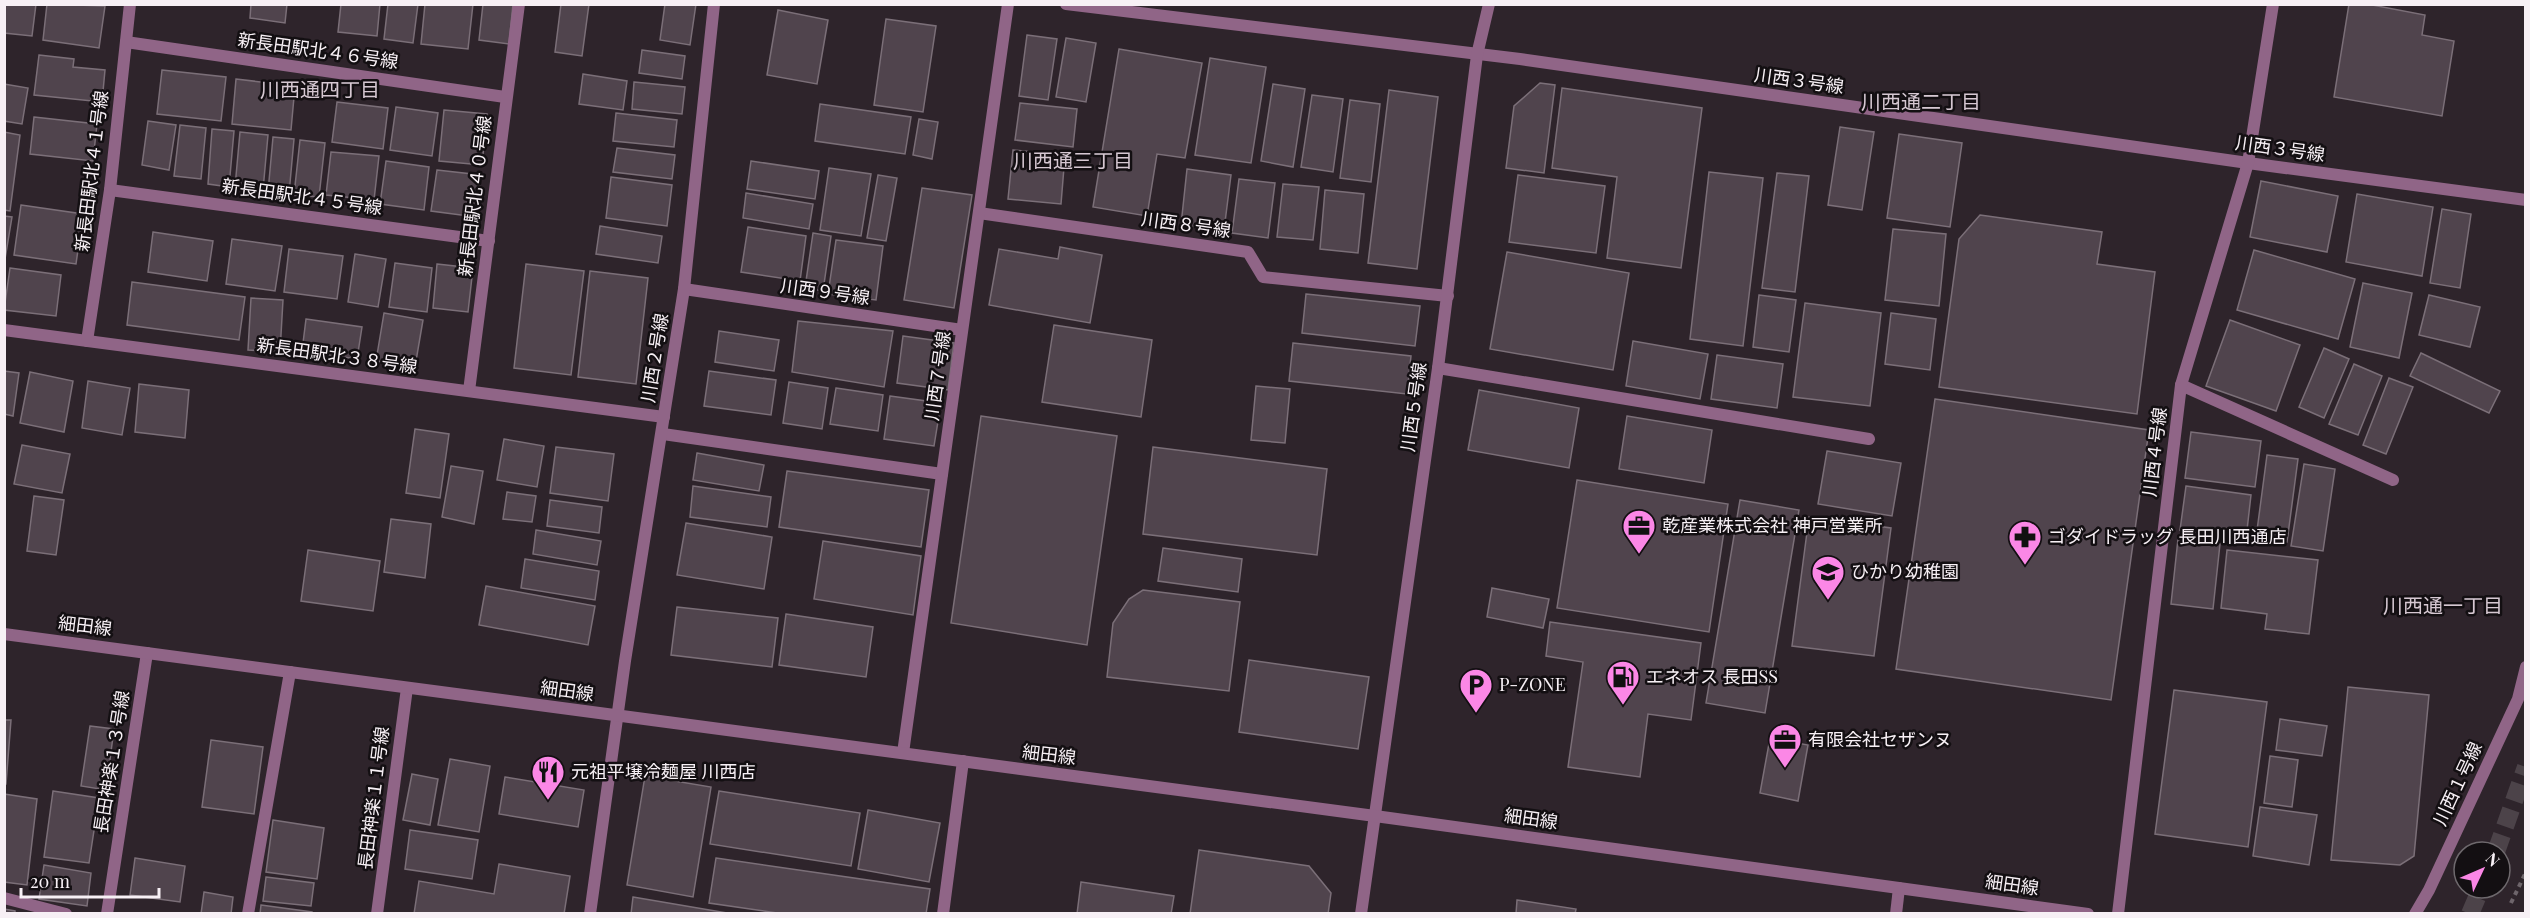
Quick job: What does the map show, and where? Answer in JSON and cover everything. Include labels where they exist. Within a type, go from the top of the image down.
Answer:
[{"type":"street","name":"新長田駅北４１号線","points":[[87,341],[110,190],[130,4]]},
{"type":"street","name":"新長田駅北４０号線","points":[[470,391],[505,97],[519,4]]},
{"type":"street","name":"川西２号線","points":[[590,914],[626,661],[684,289],[714,4]]},
{"type":"street","name":"川西７号線","points":[[903,753],[1008,4]]},
{"type":"street","name":"川西３号線","points":[[1066,4],[1477,56],[1520,59],[2248,164],[2526,200]]},
{"type":"street","name":"川西５号線","points":[[1361,914],[1448,296],[1477,56],[1489,4]]},
{"type":"street","name":"川西４号線","points":[[2118,914],[2181,385],[2248,164],[2273,4]]},
{"type":"street","name":"新長田駅北４６号線","points":[[126,42],[505,97]]},
{"type":"street","name":"新長田駅北４５号線","points":[[110,190],[489,241]]},
{"type":"street","name":"川西８号線","points":[[979,213],[1248,252],[1263,277],[1448,296]]},
{"type":"street","name":"川西９号線","points":[[684,289],[962,330]]},
{"type":"street","name":"新長田駅北３８号線","points":[[4,330],[664,417]]},
{"type":"street","points":[[1438,368],[1869,439]]},
{"type":"street","points":[[2181,385],[2393,480]]},
{"type":"street","points":[[663,434],[942,474]]},
{"type":"street","name":"細田線","points":[[4,634],[1375,816],[2088,914]]},
{"type":"street","name":"長田神楽１３号線","points":[[107,914],[147,652]]},
{"type":"street","name":"川西１号線","points":[[2415,914],[2429,890],[2518,699],[2526,667]]},
{"type":"street","points":[[248,914],[290,672]]},
{"type":"street","name":"長田神楽１１号線","points":[[377,914],[406,688]]},
{"type":"street","points":[[943,914],[963,761]]},
{"type":"street","points":[[1896,914],[1899,888]]},
{"type":"street","points":[[4,898],[66,914]]},
{"type":"path","points":[[2511,903],[2526,872]]},
{"type":"building","points":[[4,4],[36,4],[32,36],[4,33]]},
{"type":"building","points":[[47,4],[105,6],[99,48],[43,40]]},
{"type":"building","points":[[251,4],[287,4],[285,23],[250,18]]},
{"type":"building","points":[[341,4],[380,4],[377,36],[338,32]]},
{"type":"building","points":[[388,4],[418,4],[413,43],[384,39]]},
{"type":"building","points":[[425,4],[473,4],[468,49],[421,44]]},
{"type":"building","points":[[483,4],[513,4],[509,44],[479,40]]},
{"type":"building","points":[[561,4],[589,4],[582,56],[555,52]]},
{"type":"building","points":[[665,4],[696,4],[690,45],[660,40]]},
{"type":"building","points":[[2349,4],[2367,4],[2425,15],[2422,35],[2454,41],[2442,116],[2334,97]]},
{"type":"building","points":[[778,10],[828,20],[817,84],[767,75]]},
{"type":"building","points":[[886,19],[936,26],[923,112],[874,105]]},
{"type":"building","points":[[1027,35],[1057,39],[1048,100],[1019,96]]},
{"type":"building","points":[[1066,38],[1096,43],[1086,102],[1056,97]]},
{"type":"building","points":[[1119,49],[1202,63],[1185,158],[1157,154],[1147,216],[1093,207]]},
{"type":"building","points":[[642,50],[685,56],[682,79],[639,73]]},
{"type":"building","points":[[39,55],[74,59],[73,67],[105,70],[102,102],[34,95]]},
{"type":"building","points":[[1210,58],[1266,67],[1251,163],[1195,155]]},
{"type":"building","points":[[162,70],[226,77],[221,121],[157,114]]},
{"type":"building","points":[[583,74],[627,81],[623,110],[579,104]]},
{"type":"building","points":[[236,79],[295,86],[291,130],[232,124]]},
{"type":"building","points":[[634,82],[685,87],[682,114],[632,109]]},
{"type":"building","points":[[1540,83],[1555,85],[1544,173],[1506,168],[1514,106]]},
{"type":"building","points":[[4,84],[28,88],[22,124],[4,121]]},
{"type":"building","points":[[1273,84],[1305,89],[1293,167],[1261,161]]},
{"type":"building","points":[[1562,88],[1702,108],[1681,268],[1607,258],[1617,177],[1552,168]]},
{"type":"building","points":[[1389,90],[1438,97],[1417,269],[1368,263]]},
{"type":"building","points":[[1312,95],[1343,99],[1333,172],[1301,167]]},
{"type":"building","points":[[1350,100],[1380,104],[1371,182],[1340,178]]},
{"type":"building","points":[[337,102],[388,108],[383,149],[332,142]]},
{"type":"building","points":[[1020,103],[1077,109],[1073,147],[1015,140]]},
{"type":"building","points":[[820,104],[911,117],[905,154],[815,141]]},
{"type":"building","points":[[396,107],[438,113],[432,156],[390,150]]},
{"type":"building","points":[[444,110],[487,114],[482,165],[439,161]]},
{"type":"building","points":[[616,113],[677,120],[674,147],[613,141]]},
{"type":"building","points":[[34,117],[97,124],[93,161],[30,154]]},
{"type":"building","points":[[919,119],[938,122],[932,159],[913,155]]},
{"type":"building","points":[[148,121],[176,125],[169,170],[142,165]]},
{"type":"building","points":[[180,125],[206,128],[201,179],[174,176]]},
{"type":"building","points":[[1840,127],[1874,132],[1862,210],[1828,205]]},
{"type":"building","points":[[212,129],[234,131],[229,187],[208,184]]},
{"type":"building","points":[[4,132],[20,135],[10,211],[4,210]]},
{"type":"building","points":[[240,132],[268,135],[263,190],[235,187]]},
{"type":"building","points":[[1899,134],[1962,143],[1950,227],[1887,218]]},
{"type":"building","points":[[273,137],[294,139],[289,194],[268,192]]},
{"type":"building","points":[[300,140],[325,143],[319,197],[294,195]]},
{"type":"building","points":[[617,148],[675,155],[672,179],[613,172]]},
{"type":"building","points":[[1013,150],[1065,155],[1061,204],[1008,199]]},
{"type":"building","points":[[331,152],[379,156],[374,200],[326,195]]},
{"type":"building","points":[[386,161],[429,167],[424,210],[380,204]]},
{"type":"building","points":[[751,161],[819,171],[815,199],[747,189]]},
{"type":"building","points":[[829,168],[871,174],[861,236],[820,230]]},
{"type":"building","points":[[1187,169],[1231,175],[1224,230],[1181,225]]},
{"type":"building","points":[[437,170],[481,175],[476,217],[431,211]]},
{"type":"building","points":[[1709,172],[1763,178],[1743,346],[1690,339]]},
{"type":"building","points":[[1777,173],[1809,176],[1795,292],[1762,288]]},
{"type":"building","points":[[878,175],[897,178],[886,241],[867,238]]},
{"type":"building","points":[[1518,175],[1605,186],[1596,253],[1509,242]]},
{"type":"building","points":[[611,177],[672,185],[667,226],[606,218]]},
{"type":"building","points":[[1239,179],[1275,183],[1268,238],[1232,233]]},
{"type":"building","points":[[2261,181],[2338,196],[2327,252],[2250,237]]},
{"type":"building","points":[[1283,184],[1319,187],[1313,240],[1277,237]]},
{"type":"building","points":[[922,188],[972,195],[954,308],[904,300]]},
{"type":"building","points":[[1325,190],[1364,194],[1358,253],[1320,249]]},
{"type":"building","points":[[746,193],[813,204],[809,229],[743,218]]},
{"type":"building","points":[[2357,194],[2433,207],[2422,276],[2346,262]]},
{"type":"building","points":[[21,205],[83,214],[76,264],[14,255]]},
{"type":"building","points":[[2442,209],[2471,214],[2460,288],[2430,283]]},
{"type":"building","points":[[1980,215],[2102,232],[2097,264],[2155,272],[2137,414],[1939,387],[1959,239]]},
{"type":"building","points":[[4,216],[12,217],[4,265]]},
{"type":"building","points":[[600,226],[662,236],[658,263],[596,254]]},
{"type":"building","points":[[748,227],[806,236],[800,281],[741,272]]},
{"type":"building","points":[[1893,229],[1946,234],[1939,306],[1885,300]]},
{"type":"building","points":[[153,232],[213,241],[207,281],[148,272]]},
{"type":"building","points":[[813,233],[831,236],[823,291],[805,288]]},
{"type":"building","points":[[232,239],[282,246],[275,291],[226,284]]},
{"type":"building","points":[[836,240],[883,246],[876,300],[828,294]]},
{"type":"building","points":[[1060,247],[1102,255],[1090,323],[989,305],[999,249],[1058,259]]},
{"type":"building","points":[[289,249],[343,256],[337,299],[284,292]]},
{"type":"building","points":[[2254,250],[2355,279],[2338,339],[2237,310]]},
{"type":"building","points":[[1507,252],[1629,273],[1613,370],[1490,349]]},
{"type":"building","points":[[355,254],[386,259],[378,307],[348,302]]},
{"type":"building","points":[[395,263],[432,268],[427,312],[389,307]]},
{"type":"building","points":[[437,264],[473,268],[468,312],[433,308]]},
{"type":"building","points":[[526,264],[584,271],[571,375],[514,368]]},
{"type":"building","points":[[10,268],[61,275],[56,316],[4,310]]},
{"type":"building","points":[[590,271],[648,278],[636,384],[578,377]]},
{"type":"building","points":[[132,282],[245,297],[239,340],[127,325]]},
{"type":"building","points":[[2363,283],[2412,293],[2399,358],[2350,347]]},
{"type":"building","points":[[1306,294],[1420,306],[1415,346],[1302,333]]},
{"type":"building","points":[[1759,295],[1796,300],[1789,352],[1753,347]]},
{"type":"building","points":[[2429,295],[2480,307],[2470,347],[2419,335]]},
{"type":"building","points":[[251,298],[283,300],[280,352],[248,350]]},
{"type":"building","points":[[1805,303],[1881,313],[1870,406],[1793,397]]},
{"type":"building","points":[[384,313],[423,320],[415,367],[376,361]]},
{"type":"building","points":[[1891,313],[1936,319],[1930,370],[1885,364]]},
{"type":"building","points":[[306,319],[362,327],[357,359],[302,351]]},
{"type":"building","points":[[2230,320],[2300,345],[2276,411],[2206,386]]},
{"type":"building","points":[[798,321],[893,331],[884,387],[792,372]]},
{"type":"building","points":[[1054,325],[1152,340],[1141,417],[1042,402]]},
{"type":"building","points":[[719,331],[779,340],[774,371],[715,362]]},
{"type":"building","points":[[903,336],[954,343],[948,390],[897,383]]},
{"type":"building","points":[[1633,341],[1708,354],[1700,399],[1626,386]]},
{"type":"building","points":[[1293,343],[1411,356],[1407,394],[1289,381]]},
{"type":"building","points":[[2324,348],[2349,359],[2324,418],[2299,407]]},
{"type":"building","points":[[2421,353],[2500,391],[2489,413],[2410,376]]},
{"type":"building","points":[[1717,355],[1783,364],[1777,408],[1711,399]]},
{"type":"building","points":[[2354,364],[2382,376],[2358,435],[2329,424]]},
{"type":"building","points":[[4,371],[19,373],[13,416],[4,414]]},
{"type":"building","points":[[709,371],[776,380],[771,415],[704,406]]},
{"type":"building","points":[[30,372],[73,381],[64,432],[20,423]]},
{"type":"building","points":[[2389,378],[2413,387],[2386,454],[2363,445]]},
{"type":"building","points":[[88,381],[130,388],[122,435],[82,428]]},
{"type":"building","points":[[789,382],[828,388],[822,429],[783,423]]},
{"type":"building","points":[[139,384],[189,390],[185,438],[135,432]]},
{"type":"building","points":[[1256,386],[1290,389],[1285,443],[1251,440]]},
{"type":"building","points":[[836,388],[883,395],[878,431],[830,424]]},
{"type":"building","points":[[1479,390],[1579,408],[1569,468],[1468,450]]},
{"type":"building","points":[[890,396],[941,403],[934,446],[884,439]]},
{"type":"building","points":[[1935,399],[2149,430],[2111,700],[1896,669]]},
{"type":"building","points":[[981,416],[1117,436],[1087,645],[951,623]]},
{"type":"building","points":[[1627,416],[1712,430],[1704,483],[1619,469]]},
{"type":"building","points":[[415,429],[449,434],[440,498],[406,493]]},
{"type":"building","points":[[2191,432],[2261,441],[2255,487],[2185,478]]},
{"type":"building","points":[[504,439],[544,446],[537,487],[497,480]]},
{"type":"building","points":[[22,445],[70,454],[62,493],[14,484]]},
{"type":"building","points":[[556,447],[614,454],[608,501],[550,493]]},
{"type":"building","points":[[1153,447],[1327,469],[1317,555],[1143,534]]},
{"type":"building","points":[[1827,451],[1901,463],[1892,516],[1818,504]]},
{"type":"building","points":[[697,453],[764,465],[759,491],[693,480]]},
{"type":"building","points":[[2267,455],[2298,459],[2287,542],[2256,538]]},
{"type":"building","points":[[2304,464],[2335,469],[2323,551],[2291,546]]},
{"type":"building","points":[[451,466],[483,471],[474,524],[442,517]]},
{"type":"building","points":[[787,471],[929,490],[921,547],[779,527]]},
{"type":"building","points":[[1577,480],[1728,504],[1709,632],[1557,608]]},
{"type":"building","points":[[693,486],[771,497],[767,527],[690,517]]},
{"type":"building","points":[[2186,486],[2251,495],[2246,539],[2180,530]]},
{"type":"building","points":[[507,492],[536,496],[532,522],[503,519]]},
{"type":"building","points":[[34,496],[64,500],[56,555],[27,551]]},
{"type":"building","points":[[550,500],[602,507],[599,533],[547,526]]},
{"type":"building","points":[[1740,500],[1799,510],[1765,713],[1706,703]]},
{"type":"building","points":[[1809,517],[1891,528],[1874,656],[1792,646]]},
{"type":"building","points":[[391,519],[431,524],[425,578],[384,572]]},
{"type":"building","points":[[686,523],[772,537],[764,589],[677,575]]},
{"type":"building","points":[[536,530],[601,541],[597,565],[533,554]]},
{"type":"building","points":[[2178,539],[2220,544],[2213,609],[2171,604]]},
{"type":"building","points":[[823,541],[921,556],[913,615],[814,599]]},
{"type":"building","points":[[1163,548],[1242,559],[1238,592],[1158,581]]},
{"type":"building","points":[[308,550],[380,561],[373,611],[301,601]]},
{"type":"building","points":[[2227,550],[2318,560],[2309,634],[2265,629],[2267,614],[2221,608]]},
{"type":"building","points":[[525,559],[599,571],[595,600],[521,588]]},
{"type":"building","points":[[486,586],[595,606],[588,645],[479,625]]},
{"type":"building","points":[[1492,588],[1549,599],[1543,628],[1487,617]]},
{"type":"building","points":[[1143,590],[1240,602],[1229,691],[1107,677],[1113,623],[1129,599]]},
{"type":"building","points":[[677,607],[778,618],[772,667],[671,655]]},
{"type":"building","points":[[786,614],[873,627],[866,677],[779,665]]},
{"type":"building","points":[[1550,622],[1701,643],[1691,720],[1648,714],[1640,777],[1568,767],[1583,662],[1546,656]]},
{"type":"building","points":[[1249,660],[1369,677],[1358,749],[1239,732]]},
{"type":"building","points":[[2348,687],[2429,695],[2414,856],[2400,865],[2331,860]]},
{"type":"building","points":[[2174,690],[2267,702],[2248,847],[2155,834]]},
{"type":"building","points":[[2280,719],[2327,726],[2322,756],[2276,750]]},
{"type":"building","points":[[4,720],[11,720],[6,784],[4,784]]},
{"type":"building","points":[[90,726],[114,729],[106,790],[81,786]]},
{"type":"building","points":[[1770,738],[1808,745],[1798,801],[1760,793]]},
{"type":"building","points":[[211,740],[263,747],[254,814],[202,807]]},
{"type":"building","points":[[2270,756],[2298,760],[2292,807],[2264,803]]},
{"type":"building","points":[[450,759],[490,766],[479,832],[438,825]]},
{"type":"building","points":[[412,774],[438,779],[430,825],[403,820]]},
{"type":"building","points":[[645,776],[711,787],[693,897],[627,885]]},
{"type":"building","points":[[505,777],[584,790],[578,827],[499,814]]},
{"type":"building","points":[[53,791],[99,798],[89,863],[44,857]]},
{"type":"building","points":[[719,791],[860,813],[851,866],[710,844]]},
{"type":"building","points":[[4,794],[37,799],[27,885],[4,882]]},
{"type":"building","points":[[2260,807],[2317,815],[2309,865],[2253,856]]},
{"type":"building","points":[[868,810],[940,823],[929,882],[858,869]]},
{"type":"building","points":[[273,820],[324,828],[317,879],[266,872]]},
{"type":"building","points":[[410,830],[478,840],[472,879],[405,869]]},
{"type":"building","points":[[1199,850],[1309,866],[1331,893],[1328,914],[1190,914]]},
{"type":"building","points":[[135,858],[185,866],[180,902],[130,895]]},
{"type":"building","points":[[716,858],[930,889],[926,914],[784,914],[709,903]]},
{"type":"building","points":[[499,864],[570,876],[564,914],[414,914],[419,881],[494,894]]},
{"type":"building","points":[[44,865],[91,873],[87,906],[39,899]]},
{"type":"building","points":[[266,877],[314,883],[311,906],[263,901]]},
{"type":"building","points":[[1081,882],[1174,896],[1171,914],[1077,914]]},
{"type":"building","points":[[204,892],[233,897],[231,914],[201,914]]},
{"type":"building","points":[[633,897],[733,914],[631,914]]},
{"type":"building","points":[[1517,900],[1576,909],[1575,914],[1516,914]]},
{"type":"building","points":[[261,905],[312,912],[312,914],[260,914]]},
{"type":"building","points":[[4,909],[15,911],[15,914],[4,914]]},
{"type":"tunnel","points":[[2500,840],[2526,767]]},
{"type":"tunnel","points":[[2470,914],[2476,900]]},
{"type":"place","name":"乾産業株式会社 神戸営業所","points":[[1639,555]]},
{"type":"place","name":"ゴダイドラッグ 長田川西通店","points":[[2025,566]]},
{"type":"place","name":"ひかり幼稚園","points":[[1828,601]]},
{"type":"place","name":"エネオス 長田SS","points":[[1623,706]]},
{"type":"place","name":"P-ZONE","points":[[1476,714]]},
{"type":"place","name":"有限会社セザンヌ","points":[[1785,769]]},
{"type":"place","name":"元祖平壌冷麺屋 川西店","points":[[548,801]]},
{"type":"district","name":"川西通四丁目","points":[[320,90]]},
{"type":"district","name":"川西通二丁目","points":[[1921,102]]},
{"type":"district","name":"川西通三丁目","points":[[1073,161]]},
{"type":"district","name":"川西通一丁目","points":[[2443,606]]}]
